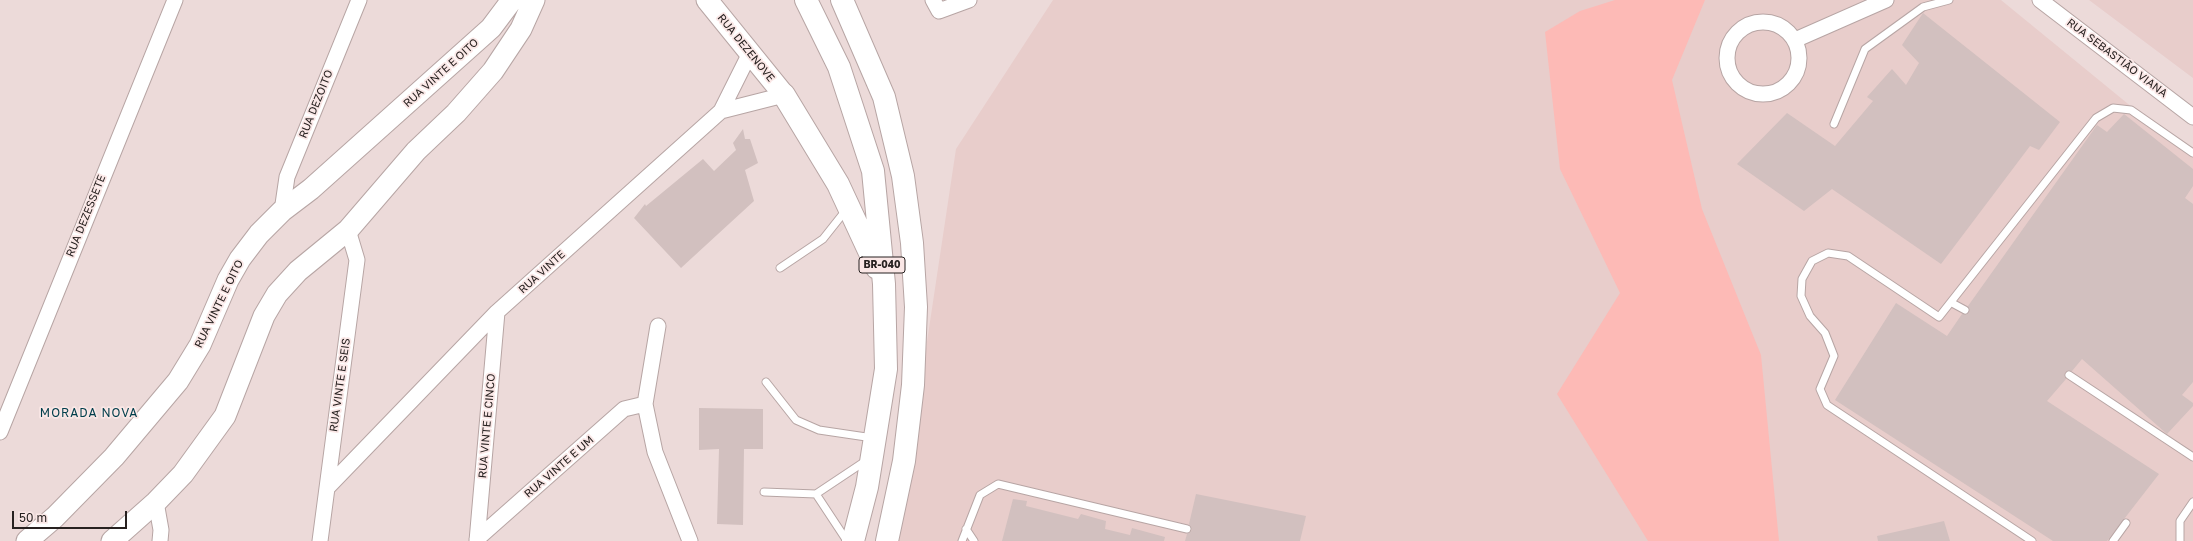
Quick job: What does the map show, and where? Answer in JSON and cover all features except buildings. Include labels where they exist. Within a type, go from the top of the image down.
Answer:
[{"type":"highway","name":"BR-040","points":[[806,0],[839,67],[873,170],[884,284],[886,369],[867,487],[853,541]]},
{"type":"highway","name":"BR-040","points":[[842,0],[884,97],[903,176],[912,243],[916,307],[913,385],[904,462],[887,541]]},
{"type":"highway","points":[[856,0],[884,97]]},
{"type":"highway","points":[[784,95],[838,184],[884,284]]},
{"type":"main road","name":"RUA VINTE E OITO","points":[[28,541],[114,457],[178,381],[200,345],[228,280],[240,259],[260,234],[282,211],[311,189],[491,28],[512,0]]},
{"type":"main road","points":[[112,541],[156,502],[183,474],[225,416],[264,316],[277,294],[298,271],[348,230],[416,151],[456,113],[493,71],[522,29],[534,0]]},
{"type":"main road","name":"RUA DEZENOVE","points":[[707,0],[784,95]]},
{"type":"street","name":"RUA DEZESSETE","points":[[0,432],[175,0]]},
{"type":"street","name":"RUA DEZOITO","points":[[282,211],[287,177],[359,0]]},
{"type":"street","points":[[933,0],[939,11],[969,0]]},
{"type":"street","points":[[1794,40],[1886,0]]},
{"type":"street","name":"RUA SEBASTIÃO VIANA","points":[[2040,0],[2193,117]]},
{"type":"street","points":[[1753,22],[1771,23],[1787,31],[1794,40],[1799,52],[1799,64],[1795,75],[1788,85],[1778,92],[1754,94],[1743,88],[1734,80],[1728,70],[1726,58],[1728,46],[1733,36],[1742,27],[1753,22]]},
{"type":"street","points":[[721,111],[750,53]]},
{"type":"street","name":"RUA VINTE","points":[[327,488],[497,312],[721,111],[784,95]]},
{"type":"street","name":"RUA VINTE E SEIS","points":[[320,541],[357,260],[348,230]]},
{"type":"street","name":"RUA VINTE E CINCO","points":[[477,540],[497,312]]},
{"type":"street","points":[[658,326],[645,404],[655,452],[690,541]]},
{"type":"street","name":"RUA VINTE E UM","points":[[477,540],[624,409],[645,404]]},
{"type":"street","points":[[156,502],[161,530],[160,541]]},
{"type":"lane","points":[[1834,124],[1865,49],[1923,7],[1949,0]]},
{"type":"lane","points":[[2032,541],[1827,406],[1820,389],[1834,356],[1825,333],[1810,316],[1801,296],[1802,279],[1812,261],[1828,253],[1848,256],[1939,317],[1952,303],[2096,118],[2113,108],[2131,110],[2193,153]]},
{"type":"lane","points":[[780,268],[823,238],[849,207]]},
{"type":"lane","points":[[1952,303],[1965,310]]},
{"type":"lane","points":[[2069,375],[2193,457]]},
{"type":"lane","points":[[766,382],[796,420],[819,430],[874,448]]},
{"type":"lane","points":[[764,492],[816,494],[874,448]]},
{"type":"lane","points":[[962,541],[980,495],[998,484],[1188,529]]},
{"type":"lane","points":[[816,494],[847,541]]},
{"type":"lane","points":[[2180,541],[2180,522],[2193,502]]},
{"type":"lane","points":[[2113,541],[2126,523]]},
{"type":"lane","points":[[966,529],[974,541]]},
{"type":"shaded area","points":[[1053,0],[2001,0],[2193,157],[2193,541],[897,541],[956,149]]},
{"type":"shaded area","points":[[1615,0],[1705,0],[1672,80],[1702,209],[1761,355],[1779,541],[1648,541],[1557,394],[1620,293],[1560,169],[1545,32],[1580,11]]},
{"type":"shaded area","points":[[2089,0],[2193,0],[2193,78]]},
{"type":"district","name":"MORADA NOVA","points":[[89,413]]}]
